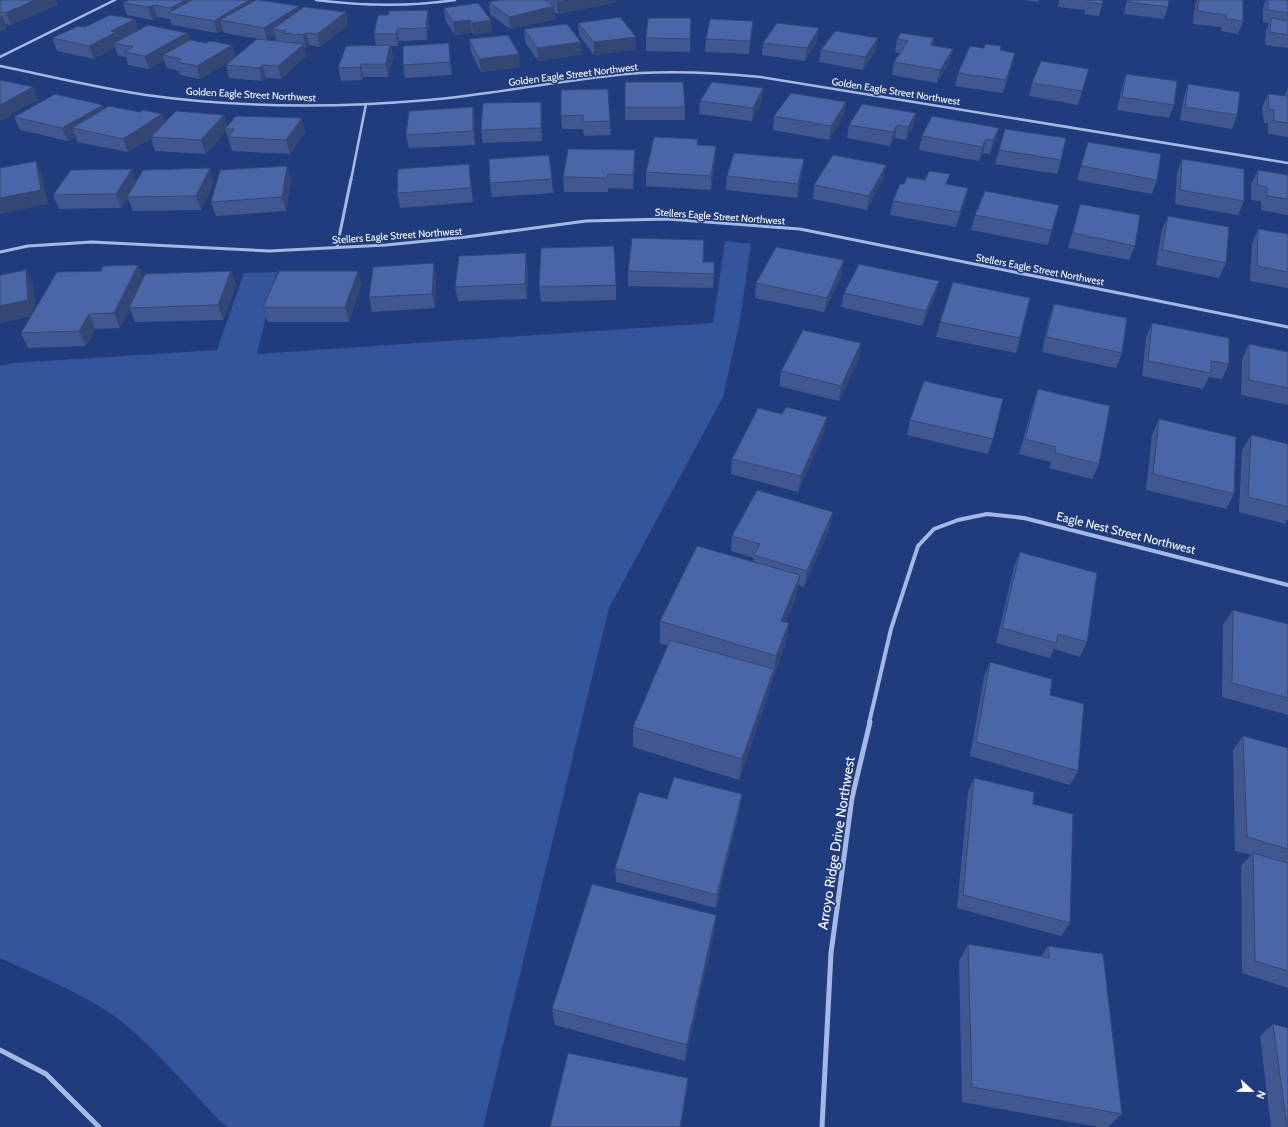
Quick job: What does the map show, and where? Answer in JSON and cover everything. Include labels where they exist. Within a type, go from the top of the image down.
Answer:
[{"type":"street","points":[[0,57],[115,0]]},
{"type":"street","points":[[316,0],[349,4],[403,5],[455,0]]},
{"type":"street","name":"Golden Eagle Street Northwest","points":[[0,66],[145,95],[201,101],[274,105],[366,104],[430,100],[624,74],[685,72],[728,74],[777,80],[1288,163]]},
{"type":"street","points":[[337,247],[366,104]]},
{"type":"street","name":"Stellers Eagle Street Northwest","points":[[0,252],[28,246],[92,242],[269,251],[466,237],[586,221],[667,219],[736,223],[800,229],[1288,327]]},
{"type":"street","name":"Eagle Nest Street Northwest","points":[[958,520],[987,514],[1024,518],[1288,585]]},
{"type":"street","name":"Arroyo Ridge Drive Northwest","points":[[822,1127],[831,953],[854,790],[891,629],[918,546],[934,528],[958,520]]},
{"type":"street","points":[[0,1050],[46,1074],[99,1127]]},
{"type":"shaded area","points":[[725,241],[751,244],[740,320],[723,397],[609,608],[483,1127],[228,1127],[220,1121],[151,1048],[113,1015],[66,988],[0,958],[0,366],[14,363],[217,350],[244,273],[277,272],[257,354],[713,323]]},
{"type":"building","points":[[0,0],[35,0],[6,13],[0,12]]},
{"type":"building","points":[[129,0],[185,0],[171,8],[153,5],[148,7],[123,3]]},
{"type":"building","points":[[192,0],[249,0],[214,21],[168,13]]},
{"type":"building","points":[[256,0],[299,6],[264,28],[220,20]]},
{"type":"building","points":[[500,0],[545,0],[554,6],[509,17],[489,2]]},
{"type":"building","points":[[554,0],[569,0],[557,2]]},
{"type":"building","points":[[1088,0],[1103,0],[1102,4],[1088,2]]},
{"type":"building","points":[[1128,0],[1169,0],[1168,7],[1128,2]]},
{"type":"building","points":[[1199,0],[1243,0],[1243,21],[1226,19],[1226,15],[1197,11]]},
{"type":"building","points":[[1268,0],[1288,0],[1288,13],[1268,10]]},
{"type":"building","points":[[478,3],[491,20],[472,23],[470,20],[453,22],[444,8]]},
{"type":"building","points":[[304,7],[346,12],[317,34],[306,33],[303,35],[283,33],[286,31],[273,29]]},
{"type":"building","points":[[428,10],[426,28],[397,29],[396,34],[374,34],[378,15],[388,15],[389,11]]},
{"type":"building","points":[[110,15],[135,19],[111,31],[116,32],[89,46],[52,38],[78,26],[85,27]]},
{"type":"building","points":[[620,17],[636,37],[594,42],[578,23]]},
{"type":"building","points":[[648,18],[691,18],[690,39],[646,38]]},
{"type":"building","points":[[1271,18],[1288,21],[1288,35],[1270,32]]},
{"type":"building","points":[[710,19],[753,21],[750,41],[706,39]]},
{"type":"building","points":[[777,23],[819,28],[807,48],[763,43]]},
{"type":"building","points":[[567,24],[581,42],[537,48],[524,29]]},
{"type":"building","points":[[148,25],[187,33],[145,56],[124,52],[133,47],[114,43]]},
{"type":"building","points":[[835,31],[878,38],[865,57],[821,50]]},
{"type":"building","points":[[901,33],[934,38],[930,45],[953,49],[940,70],[894,62],[908,41],[897,39]]},
{"type":"building","points":[[508,35],[519,54],[479,59],[469,39]]},
{"type":"building","points":[[257,39],[304,44],[278,66],[263,65],[259,68],[226,65]]},
{"type":"building","points":[[190,40],[206,43],[210,41],[232,45],[197,66],[176,62],[181,59],[163,55]]},
{"type":"building","points":[[449,43],[450,62],[403,65],[403,46]]},
{"type":"building","points":[[985,44],[1001,46],[1000,50],[1015,53],[1006,80],[958,73],[970,46],[984,48]]},
{"type":"building","points":[[390,45],[386,64],[361,64],[360,67],[338,68],[346,46]]},
{"type":"building","points":[[1041,61],[1089,69],[1082,91],[1032,83]]},
{"type":"building","points":[[1126,74],[1177,81],[1174,105],[1122,97]]},
{"type":"building","points":[[0,80],[33,87],[0,105]]},
{"type":"building","points":[[625,82],[683,82],[685,107],[625,107]]},
{"type":"building","points":[[712,82],[763,88],[753,108],[700,101]]},
{"type":"building","points":[[1188,84],[1240,92],[1237,115],[1185,107]]},
{"type":"building","points":[[608,89],[610,121],[583,122],[583,115],[561,116],[561,90]]},
{"type":"building","points":[[791,93],[846,102],[831,126],[774,116]]},
{"type":"building","points":[[55,94],[103,105],[62,128],[14,117]]},
{"type":"building","points":[[1268,94],[1288,96],[1288,123],[1274,121],[1274,110],[1269,109]]},
{"type":"building","points":[[541,102],[541,128],[481,130],[483,103]]},
{"type":"building","points":[[862,104],[916,113],[908,127],[897,125],[893,132],[849,125]]},
{"type":"building","points":[[109,106],[140,112],[143,110],[162,114],[123,139],[72,128]]},
{"type":"building","points":[[473,107],[473,131],[406,135],[409,111]]},
{"type":"building","points":[[176,111],[224,115],[201,140],[151,137]]},
{"type":"building","points":[[236,116],[302,118],[286,140],[228,137],[234,129],[225,129]]},
{"type":"building","points":[[932,116],[999,128],[993,140],[986,139],[982,147],[922,136]]},
{"type":"building","points":[[1005,129],[1066,138],[1061,160],[999,150]]},
{"type":"building","points":[[654,137],[698,139],[697,145],[716,146],[711,176],[646,172]]},
{"type":"building","points":[[1088,142],[1161,154],[1157,180],[1081,166]]},
{"type":"building","points":[[568,149],[635,150],[633,175],[608,174],[607,178],[563,177]]},
{"type":"building","points":[[734,153],[804,159],[798,184],[727,176]]},
{"type":"building","points":[[549,155],[552,179],[490,183],[489,159]]},
{"type":"building","points":[[833,155],[886,165],[869,196],[814,185]]},
{"type":"building","points":[[1182,159],[1244,169],[1244,201],[1180,190]]},
{"type":"building","points":[[36,161],[41,190],[0,198],[0,168]]},
{"type":"building","points":[[469,164],[471,188],[397,193],[398,169]]},
{"type":"building","points":[[287,166],[282,197],[211,202],[220,170]]},
{"type":"building","points":[[210,168],[196,196],[127,197],[143,170]]},
{"type":"building","points":[[132,169],[116,194],[53,195],[71,170]]},
{"type":"building","points":[[1258,170],[1288,175],[1288,199],[1267,196],[1267,187],[1257,185]]},
{"type":"building","points":[[929,171],[950,174],[946,184],[968,188],[960,212],[893,201],[900,184],[904,184],[907,177],[925,180]]},
{"type":"building","points":[[985,191],[1059,205],[1052,230],[975,215]]},
{"type":"building","points":[[1080,204],[1140,215],[1135,246],[1073,233]]},
{"type":"building","points":[[1168,216],[1229,227],[1226,263],[1162,250]]},
{"type":"building","points":[[1258,229],[1288,234],[1288,272],[1257,266]]},
{"type":"building","points":[[632,238],[704,240],[703,262],[714,262],[714,274],[628,271]]},
{"type":"building","points":[[614,246],[616,285],[539,287],[541,248]]},
{"type":"building","points":[[776,247],[844,260],[827,298],[756,283]]},
{"type":"building","points":[[526,253],[525,284],[455,287],[459,256]]},
{"type":"building","points":[[434,263],[432,294],[369,297],[373,267]]},
{"type":"building","points":[[859,264],[939,281],[926,311],[844,293]]},
{"type":"building","points":[[138,265],[114,313],[89,314],[79,331],[21,333],[57,272],[101,271],[103,266]]},
{"type":"building","points":[[26,270],[28,300],[0,306],[0,275]]},
{"type":"building","points":[[231,271],[218,305],[129,308],[145,274]]},
{"type":"building","points":[[279,271],[358,271],[345,307],[263,307]]},
{"type":"building","points":[[953,282],[1030,298],[1020,338],[940,322]]},
{"type":"building","points":[[1054,304],[1127,318],[1122,353],[1046,337]]},
{"type":"building","points":[[1152,323],[1229,338],[1229,364],[1211,361],[1211,373],[1148,361]]},
{"type":"building","points":[[803,330],[861,343],[841,386],[781,371]]},
{"type":"building","points":[[1249,344],[1288,352],[1288,388],[1249,380]]},
{"type":"building","points":[[924,381],[1003,399],[993,439],[910,420]]},
{"type":"building","points":[[1038,389],[1110,406],[1099,464],[1055,453],[1056,447],[1025,439]]},
{"type":"building","points":[[786,407],[827,417],[801,476],[732,459],[758,408],[782,414]]},
{"type":"building","points":[[1159,419],[1236,437],[1234,494],[1153,474]]},
{"type":"building","points":[[1251,435],[1288,444],[1288,507],[1248,497]]},
{"type":"building","points":[[757,490],[833,512],[807,571],[754,555],[760,544],[732,536]]},
{"type":"building","points":[[697,546],[800,575],[781,621],[789,623],[776,656],[660,621]]},
{"type":"building","points":[[1020,552],[1097,573],[1087,642],[1058,634],[1056,643],[1002,628]]},
{"type":"building","points":[[1233,610],[1288,624],[1288,698],[1232,683]]},
{"type":"building","points":[[670,640],[774,669],[742,759],[633,727]]},
{"type":"building","points":[[990,662],[1052,679],[1050,695],[1084,704],[1078,771],[976,742]]},
{"type":"building","points":[[1243,736],[1288,748],[1288,849],[1247,837]]},
{"type":"building","points":[[674,777],[742,794],[717,895],[615,868],[639,792],[667,799]]},
{"type":"building","points":[[974,778],[1034,792],[1033,804],[1073,814],[1070,923],[963,895]]},
{"type":"building","points":[[1253,853],[1288,863],[1288,971],[1255,961]]},
{"type":"building","points":[[592,884],[716,915],[687,1045],[552,1009]]},
{"type":"building","points":[[968,944],[1049,958],[1048,946],[1103,954],[1122,1114],[972,1087]]},
{"type":"building","points":[[1273,1024],[1288,1028],[1288,1127],[1287,1127]]},
{"type":"building","points":[[568,1053],[688,1078],[680,1127],[550,1127]]}]
